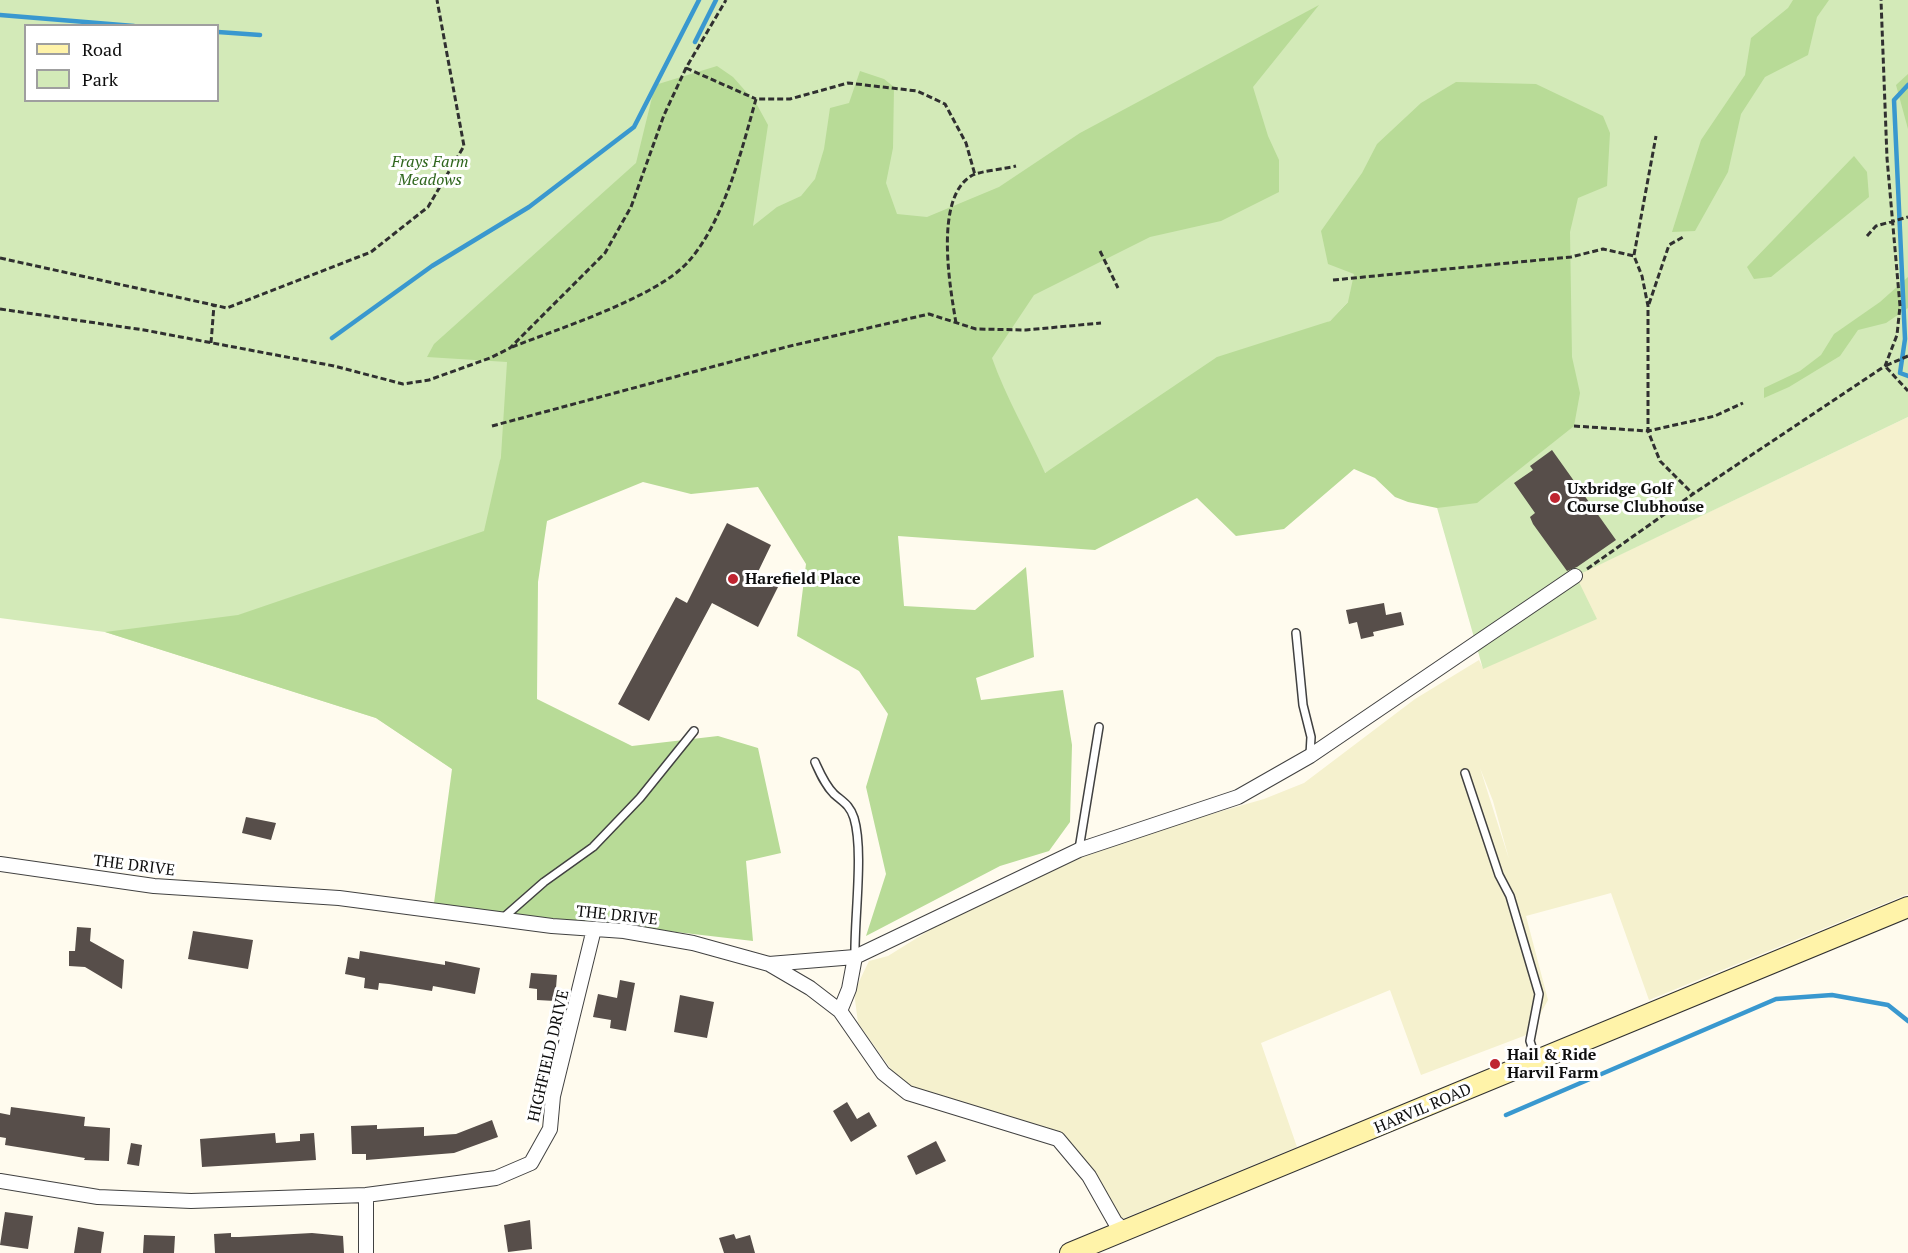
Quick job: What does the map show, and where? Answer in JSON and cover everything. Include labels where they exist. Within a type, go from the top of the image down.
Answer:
[{"type":"street","points":[[769,964],[855,957],[1079,850],[1238,797],[1310,756],[1575,576]]},
{"type":"street","name":"THE DRIVE","points":[[0,864],[154,886],[339,898],[501,920],[658,936],[769,964],[810,988],[840,1011],[883,1073],[908,1093],[1058,1139],[1089,1176],[1115,1222],[1124,1230]]},
{"type":"street","name":"HARVIL ROAD","points":[[1070,1253],[1908,908]]},
{"type":"street","name":"HIGHFIELD DRIVE","points":[[0,1181],[98,1197],[191,1201],[366,1195],[496,1178],[531,1163],[550,1129],[554,1096],[594,929]]},
{"type":"street","points":[[840,1011],[849,989],[855,957]]},
{"type":"street","points":[[366,1195],[366,1253]]},
{"type":"lane","points":[[1296,633],[1303,705],[1311,737],[1310,756]]},
{"type":"lane","points":[[1079,850],[1099,728]]},
{"type":"lane","points":[[501,920],[544,882],[593,847],[640,798],[694,731]]},
{"type":"lane","points":[[815,762],[824,781],[834,794],[847,802],[854,819],[858,860],[855,957]]},
{"type":"lane","points":[[1465,773],[1509,896],[1539,994],[1530,1041],[1537,1061]]},
{"type":"path","points":[[0,258],[227,308],[371,252],[428,207],[464,146],[437,0]]},
{"type":"path","points":[[510,348],[604,253],[631,207],[664,115],[686,68],[726,0]]},
{"type":"path","points":[[1881,0],[1887,158],[1900,306],[1897,335],[1885,366]]},
{"type":"path","points":[[686,68],[756,99],[790,99],[848,83],[917,92],[945,104],[966,142],[975,175]]},
{"type":"path","points":[[0,309],[144,330],[334,366],[403,384],[429,380],[490,358],[632,298],[669,278],[688,262],[705,237],[729,189],[756,99]]},
{"type":"path","points":[[1656,136],[1634,256],[1642,276],[1648,306],[1648,431],[1660,461],[1693,494]]},
{"type":"path","points":[[956,323],[946,255],[953,199],[970,176],[1016,166]]},
{"type":"path","points":[[1867,236],[1876,226],[1907,217]]},
{"type":"path","points":[[1648,306],[1669,245],[1683,237]]},
{"type":"path","points":[[1333,280],[1571,257],[1603,249],[1634,256]]},
{"type":"path","points":[[1100,251],[1118,288]]},
{"type":"path","points":[[211,343],[214,305]]},
{"type":"path","points":[[492,426],[786,347],[929,314],[976,329],[1026,330],[1101,323]]},
{"type":"path","points":[[1575,576],[1885,366],[1908,356]]},
{"type":"path","points":[[1885,366],[1908,391]]},
{"type":"path","points":[[1574,426],[1648,431],[1715,416],[1743,403]]},
{"type":"shaded area","points":[[1908,417],[1908,894],[1649,1000],[1611,893],[1526,916],[1548,1000],[1529,1034],[1421,1075],[1390,990],[1261,1043],[1297,1147],[1115,1222],[1058,1139],[908,1093],[858,1023],[854,992],[869,961],[888,956],[1002,885],[1187,821],[1264,799],[1304,783],[1415,699],[1479,660],[1483,668],[1575,576]],"holes":[[[1480,768],[1493,801],[1509,859]]]},
{"type":"green space","name":"Frays Farm Meadows","points":[[0,0],[1908,0],[1908,417],[1576,576],[1597,619],[1483,669],[1428,476],[1348,302],[1330,321],[1045,473],[501,456],[452,769],[376,718],[105,632],[0,618]]},
{"type":"green space","points":[[1793,0],[1829,0],[1817,17],[1808,55],[1765,77],[1741,114],[1728,172],[1695,231],[1672,232],[1701,140],[1745,75],[1751,38],[1788,8]]},
{"type":"green space","points":[[1319,5],[1253,87],[1268,136],[1279,160],[1279,192],[1221,221],[1150,237],[1034,295],[992,358],[1045,473],[1217,357],[1330,321],[1348,302],[1354,274],[1328,264],[1321,231],[1362,173],[1377,144],[1421,103],[1456,82],[1536,84],[1603,116],[1610,133],[1607,186],[1578,198],[1570,232],[1572,357],[1580,393],[1574,426],[1477,503],[1437,508],[1408,502],[1395,497],[1375,478],[1354,469],[1284,529],[1236,536],[1197,498],[1095,550],[898,536],[904,606],[975,610],[1026,567],[1034,657],[976,678],[981,700],[1063,690],[1072,745],[1070,822],[1049,851],[1000,866],[866,936],[886,874],[866,787],[888,714],[859,671],[797,636],[806,564],[758,487],[691,494],[643,482],[547,521],[538,582],[537,699],[632,746],[718,736],[758,748],[781,853],[746,861],[753,941],[659,930],[623,921],[594,923],[434,903],[452,769],[376,718],[105,632],[238,615],[484,531],[501,456],[507,362],[427,357],[434,344],[636,163],[655,85],[717,66],[733,77],[756,103],[768,125],[753,226],[777,207],[801,196],[815,179],[824,149],[830,108],[849,103],[860,71],[884,79],[894,87],[893,148],[886,183],[897,214],[927,217],[999,187],[1080,133]]},
{"type":"green space","points":[[1908,74],[1908,129],[1896,85]]},
{"type":"green space","points":[[1854,156],[1867,172],[1869,197],[1771,277],[1754,279],[1747,267]]},
{"type":"green space","points":[[1908,277],[1908,308],[1886,323],[1858,330],[1840,356],[1789,387],[1764,398],[1764,388],[1800,371],[1821,355],[1834,334],[1880,302]]},
{"type":"building","name":"Uxbridge Golf Course Clubhouse","points":[[1552,450],[1616,540],[1577,567],[1567,571],[1533,524],[1530,517],[1535,513],[1514,483],[1533,470],[1530,466]]},
{"type":"building","points":[[727,523],[771,545],[757,574],[779,585],[758,627],[712,603],[649,721],[618,704],[676,597],[687,603]]},
{"type":"building","points":[[1384,603],[1386,615],[1401,612],[1404,625],[1373,632],[1374,636],[1361,639],[1357,622],[1349,624],[1346,610]]},
{"type":"building","points":[[246,817],[276,823],[271,840],[242,833]]},
{"type":"building","points":[[77,927],[91,928],[90,941],[124,960],[122,989],[85,967],[69,966],[69,951],[75,951]]},
{"type":"building","points":[[193,931],[253,940],[248,969],[188,959]]},
{"type":"building","points":[[360,951],[445,965],[445,961],[480,968],[475,994],[433,986],[432,991],[379,983],[378,990],[364,988],[365,978],[345,974],[348,957],[359,959]]},
{"type":"building","points":[[531,973],[557,975],[555,1001],[537,1000],[537,989],[529,988]]},
{"type":"building","points":[[620,980],[635,983],[626,1031],[610,1028],[611,1020],[593,1017],[598,994],[617,998]]},
{"type":"building","points":[[680,995],[714,1002],[707,1038],[674,1032]]},
{"type":"building","points":[[847,1102],[857,1119],[869,1112],[877,1126],[851,1142],[833,1111]]},
{"type":"building","points":[[11,1107],[85,1117],[84,1126],[110,1128],[109,1161],[84,1160],[85,1158],[5,1145],[6,1138],[0,1137],[0,1113],[10,1115]]},
{"type":"building","points":[[492,1120],[498,1137],[454,1153],[366,1160],[366,1154],[352,1154],[351,1126],[377,1125],[377,1129],[424,1127],[424,1136],[456,1134]]},
{"type":"building","points":[[275,1133],[276,1143],[300,1141],[300,1134],[314,1133],[316,1160],[202,1167],[200,1139]]},
{"type":"building","points":[[936,1141],[946,1161],[916,1175],[907,1156]]},
{"type":"building","points":[[131,1143],[142,1145],[139,1166],[127,1164]]},
{"type":"building","points":[[5,1212],[33,1216],[28,1249],[0,1245]]},
{"type":"building","points":[[530,1220],[532,1249],[508,1252],[504,1225]]},
{"type":"building","points":[[78,1227],[104,1232],[101,1253],[74,1253]]},
{"type":"building","points":[[231,1233],[231,1237],[312,1233],[343,1236],[344,1253],[215,1253],[214,1234]]},
{"type":"building","points":[[734,1234],[736,1239],[750,1235],[755,1253],[724,1253],[719,1238]]},
{"type":"building","points":[[144,1235],[175,1236],[174,1253],[143,1253]]},
{"type":"waterway","points":[[332,338],[432,266],[529,207],[634,127],[699,0]]},
{"type":"waterway","points":[[695,42],[716,0]]},
{"type":"waterway","points":[[0,15],[110,24]]},
{"type":"waterway","points":[[219,32],[260,35]]},
{"type":"waterway","points":[[1908,85],[1894,100],[1905,339],[1900,373],[1908,376]]},
{"type":"waterway","points":[[1506,1115],[1776,999],[1832,995],[1888,1005],[1908,1021]]},
{"type":"place","name":"Uxbridge Golf Course Clubhouse","points":[[1555,498]]},
{"type":"place","name":"Harefield Place","points":[[733,579]]},
{"type":"place","name":"Hail & Ride Harvil Farm","points":[[1495,1064]]}]
